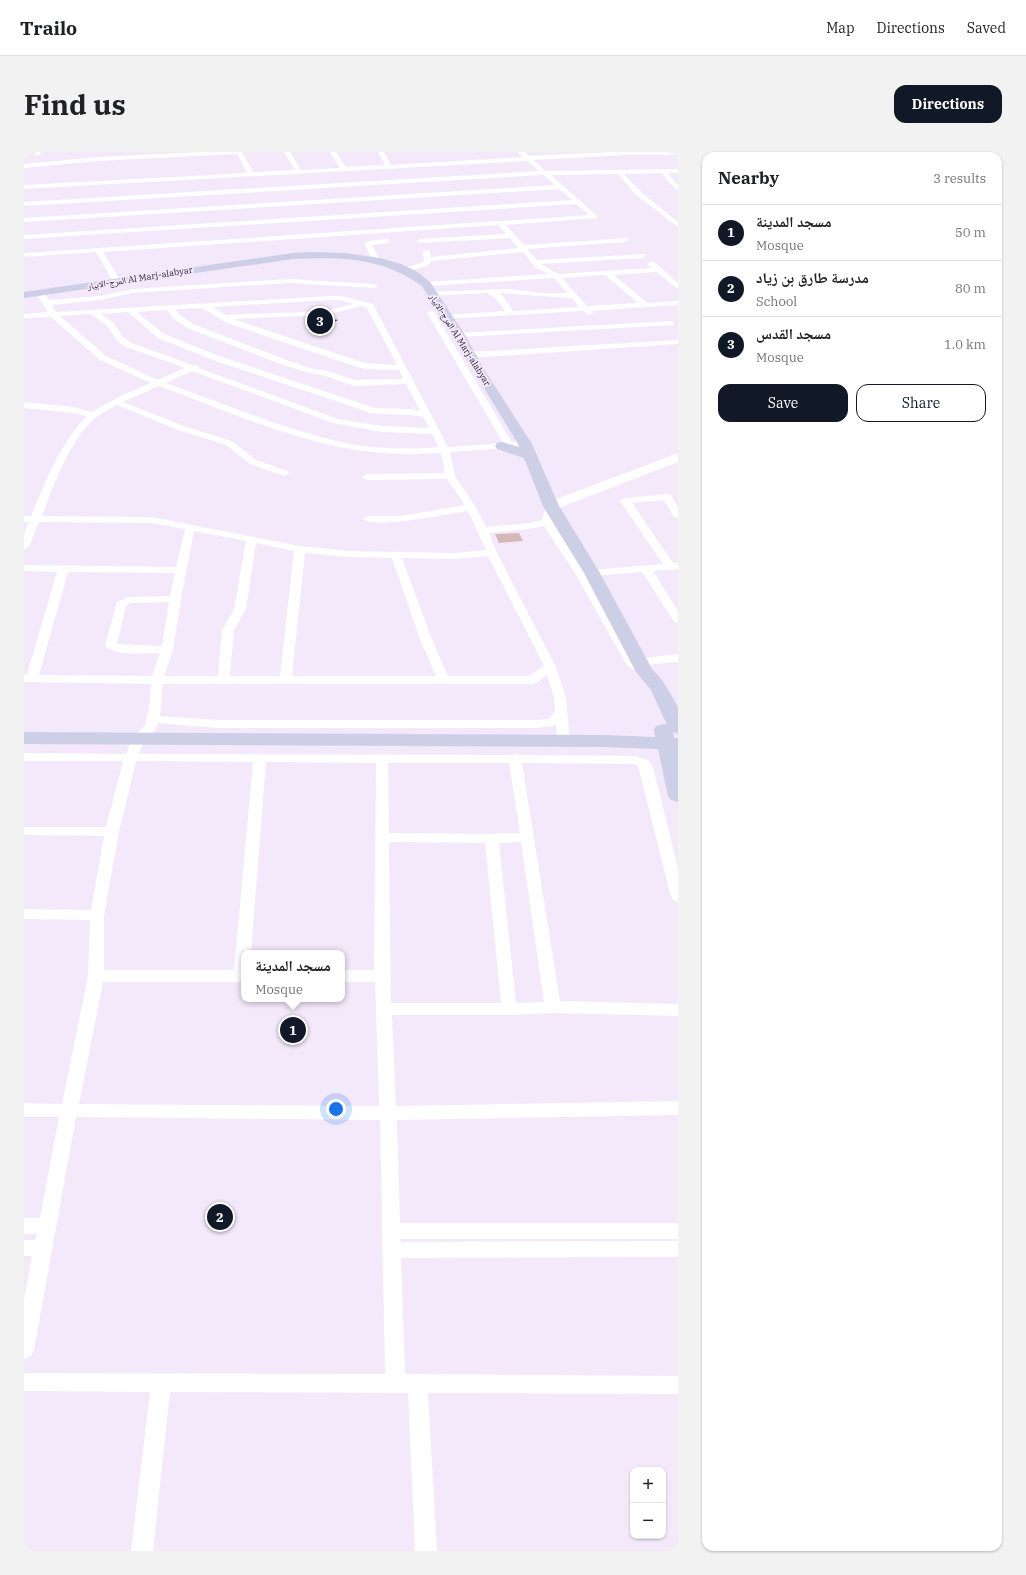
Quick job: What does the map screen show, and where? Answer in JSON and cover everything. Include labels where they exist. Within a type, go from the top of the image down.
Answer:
[{"type":"main road","name":"المرج-الابيار Al Marj-alabyar","points":[[24,296],[44,299],[59,290],[293,256],[345,256],[377,261],[413,274],[429,289],[459,335],[469,355],[517,431],[527,449],[551,506],[592,573],[643,668],[645,677],[671,738],[678,796]]},
{"type":"main road","points":[[501,445],[517,431]]},
{"type":"main road","points":[[501,445],[527,449]]},
{"type":"main road","points":[[24,738],[604,741],[640,740],[655,731],[671,738],[657,749],[640,740]]},
{"type":"street","points":[[89,153],[97,154],[106,162],[149,157],[195,157],[237,152],[251,174]]},
{"type":"street","points":[[287,152],[299,171]]},
{"type":"street","points":[[333,152],[344,169]]},
{"type":"street","points":[[381,152],[389,166]]},
{"type":"street","points":[[98,250],[214,226],[342,218],[413,229],[595,217],[580,202],[522,152]]},
{"type":"street","points":[[655,164],[657,152],[678,153]]},
{"type":"street","points":[[25,165],[39,153],[50,155]]},
{"type":"street","points":[[25,165],[80,160],[97,154]]},
{"type":"street","points":[[434,158],[439,163]]},
{"type":"street","points":[[299,171],[465,162],[484,158],[528,158],[655,164],[678,171]]},
{"type":"street","points":[[80,160],[82,168]]},
{"type":"street","points":[[465,162],[478,176]]},
{"type":"street","points":[[239,183],[251,174],[294,180],[320,186],[478,176],[619,172],[655,164]]},
{"type":"street","points":[[655,164],[678,188]]},
{"type":"street","points":[[400,166],[414,180]]},
{"type":"street","points":[[294,180],[299,171]]},
{"type":"street","points":[[619,172],[640,195],[678,224]]},
{"type":"street","points":[[24,187],[128,181],[206,173],[239,183]]},
{"type":"street","points":[[111,174],[114,182]]},
{"type":"street","points":[[435,179],[474,225]]},
{"type":"street","points":[[24,204],[200,193],[239,183],[294,180]]},
{"type":"street","points":[[128,181],[134,188],[138,197]]},
{"type":"street","points":[[320,186],[342,218]]},
{"type":"street","points":[[24,254],[82,234],[342,218],[447,195],[562,187]]},
{"type":"street","points":[[200,193],[214,226]]},
{"type":"street","points":[[78,200],[82,234]]},
{"type":"street","points":[[24,237],[580,202]]},
{"type":"street","points":[[24,220],[82,234],[98,250],[117,281]]},
{"type":"street","points":[[500,223],[541,268],[556,276],[601,327]]},
{"type":"street","points":[[413,229],[415,240],[425,249],[428,259]]},
{"type":"street","points":[[615,232],[634,248],[658,272],[678,287]]},
{"type":"street","points":[[415,240],[511,236]]},
{"type":"street","points":[[377,261],[368,243],[394,240]]},
{"type":"street","points":[[404,270],[426,263],[428,259],[522,248],[634,248]]},
{"type":"street","points":[[535,262],[634,248]]},
{"type":"street","points":[[429,289],[556,276],[672,272]]},
{"type":"street","points":[[608,274],[645,305]]},
{"type":"street","points":[[44,299],[100,298],[133,291],[269,282],[299,281],[374,286]]},
{"type":"street","points":[[429,289],[511,291],[540,295],[574,296]]},
{"type":"street","points":[[488,291],[499,297],[510,312]]},
{"type":"street","points":[[24,316],[330,298],[363,304],[372,308],[445,450],[450,476],[471,507],[550,667],[557,690],[564,741]]},
{"type":"street","points":[[44,299],[54,314],[97,354],[159,383],[278,427],[336,444],[386,451],[410,452],[501,445],[465,372],[431,313]]},
{"type":"street","points":[[447,317],[678,303]]},
{"type":"street","points":[[222,317],[326,313],[363,304]]},
{"type":"street","points":[[203,305],[230,321],[354,363],[364,366],[403,368]]},
{"type":"street","points":[[169,308],[176,316],[190,326],[281,361],[312,371],[325,373],[354,383],[409,381]]},
{"type":"street","points":[[130,310],[161,336],[216,358],[374,411],[410,412],[426,415]]},
{"type":"street","points":[[93,312],[111,325],[120,339],[127,344],[336,422],[382,429],[434,431]]},
{"type":"street","points":[[459,335],[671,323]]},
{"type":"street","points":[[469,355],[678,342]]},
{"type":"street","points":[[24,547],[56,468],[76,432],[93,415],[116,402],[216,358]]},
{"type":"street","points":[[465,372],[479,371]]},
{"type":"street","points":[[116,402],[181,428],[229,443],[253,462],[284,473]]},
{"type":"street","points":[[24,404],[74,410],[93,415]]},
{"type":"street","points":[[678,457],[551,506],[547,522],[581,575],[630,661],[636,666],[643,668],[678,658]]},
{"type":"street","points":[[367,477],[450,476]]},
{"type":"street","points":[[674,566],[625,501],[667,498],[678,516]]},
{"type":"street","points":[[368,519],[400,519],[471,507]]},
{"type":"street","points":[[24,519],[152,520],[300,549],[350,554],[456,556],[492,552]]},
{"type":"street","points":[[483,530],[529,526],[547,522]]},
{"type":"street","points":[[24,1350],[96,976],[97,915],[112,832],[131,757],[138,738],[151,727],[157,680],[167,650],[175,599],[190,528]]},
{"type":"street","points":[[224,680],[228,630],[240,609],[252,540]]},
{"type":"street","points":[[286,679],[300,549]]},
{"type":"street","points":[[396,555],[425,636],[443,679]]},
{"type":"street","points":[[592,573],[674,566]]},
{"type":"street","points":[[24,568],[181,570]]},
{"type":"street","points":[[645,568],[678,620]]},
{"type":"street","points":[[63,569],[28,679],[532,680],[557,690]]},
{"type":"street","points":[[167,650],[118,649],[111,645],[121,604],[124,601],[175,599]]},
{"type":"street","points":[[532,680],[550,667]]},
{"type":"street","points":[[153,719],[217,724],[538,724],[553,722],[561,712]]},
{"type":"street","points":[[24,757],[515,758],[636,760],[643,763],[678,897]]},
{"type":"street","points":[[244,950],[260,758]]},
{"type":"street","points":[[382,758],[382,976],[388,1113],[395,1384]]},
{"type":"street","points":[[515,758],[553,1007]]},
{"type":"street","points":[[24,832],[112,832]]},
{"type":"street","points":[[382,837],[492,839],[528,837]]},
{"type":"street","points":[[492,839],[509,1009]]},
{"type":"street","points":[[24,914],[97,915]]},
{"type":"street","points":[[96,976],[241,976]]},
{"type":"street","points":[[345,976],[382,976]]},
{"type":"street","points":[[384,1009],[509,1009],[553,1007],[678,1010]]},
{"type":"street","points":[[24,1110],[388,1113],[678,1108]]},
{"type":"street","points":[[24,1226],[47,1226]]},
{"type":"street","points":[[391,1231],[678,1231]]},
{"type":"street","points":[[24,1248],[43,1248]]},
{"type":"street","points":[[392,1250],[678,1249]]},
{"type":"street","points":[[24,1382],[678,1385]]},
{"type":"street","points":[[142,1551],[161,1382]]},
{"type":"street","points":[[418,1384],[426,1551]]},
{"type":"shaded area","points":[[519,533],[523,541],[499,543],[495,534]]},
{"type":"building","points":[[320,317],[338,320],[325,328],[308,325]]},
{"type":"place","name":"مسجد القدس","points":[[320,321]]},
{"type":"place","name":"مسجد المدينة","points":[[293,1030]]},
{"type":"place","name":"مدرسة طارق بن زياد","points":[[220,1217]]}]
